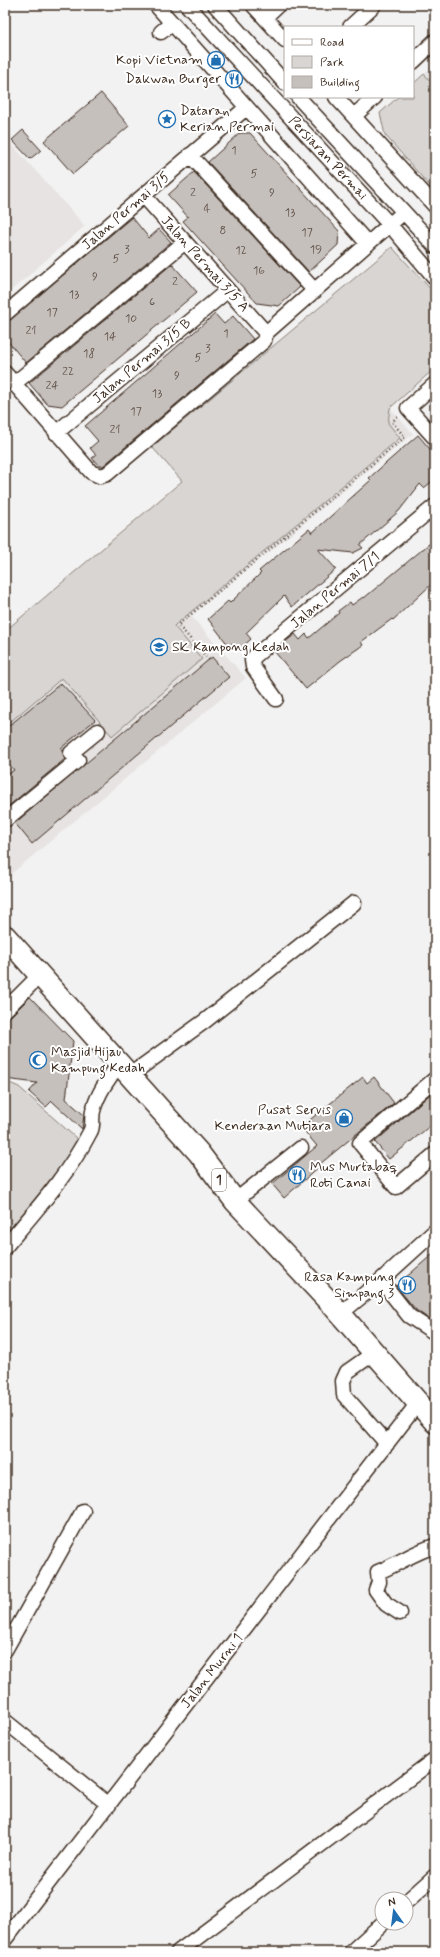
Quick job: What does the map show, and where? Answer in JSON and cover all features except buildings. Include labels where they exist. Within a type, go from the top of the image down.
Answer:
[{"type":"highway","name":"1","points":[[5,936],[199,1152],[234,1201],[340,1314],[435,1422]]},
{"type":"street","points":[[156,5],[172,23],[209,75],[246,108],[368,244]]},
{"type":"street","name":"Persiaran Permai","points":[[187,5],[390,224],[435,278]]},
{"type":"street","points":[[215,5],[284,82]]},
{"type":"street","points":[[253,5],[284,39]]},
{"type":"street","points":[[264,18],[278,5]]},
{"type":"street","points":[[351,26],[374,5]]},
{"type":"street","points":[[161,32],[172,23]]},
{"type":"street","points":[[414,61],[435,41]]},
{"type":"street","name":"Persiaran Permai","points":[[299,98],[435,246]]},
{"type":"street","points":[[337,98],[435,206]]},
{"type":"street","points":[[354,116],[374,98]]},
{"type":"street","name":"Jalan Permai 3/5","points":[[5,314],[246,108]]},
{"type":"street","points":[[190,155],[314,291]]},
{"type":"street","name":"Jalan Permai 3/5 A","points":[[144,196],[266,333]]},
{"type":"street","points":[[185,242],[10,378],[91,472],[100,476],[107,474],[264,341],[266,333],[404,212]]},
{"type":"street","name":"Jalan Permai 3/5 B","points":[[56,432],[228,290]]},
{"type":"street","points":[[435,384],[408,408],[435,438]]},
{"type":"street","name":"Jalan Permai 7/1","points":[[276,700],[253,667],[252,660],[255,656],[435,506]]},
{"type":"street","points":[[5,820],[78,760],[72,753],[98,731]]},
{"type":"street","points":[[5,1246],[60,1181],[74,1160],[92,1130],[93,1110],[107,1079],[205,1021],[354,903]]},
{"type":"street","points":[[7,1003],[40,975]]},
{"type":"street","points":[[435,1079],[360,1143],[396,1187],[435,1154]]},
{"type":"street","points":[[234,1201],[301,1148]]},
{"type":"street","points":[[340,1314],[379,1282],[435,1231]]},
{"type":"street","points":[[379,1282],[383,1283],[409,1316],[435,1333]]},
{"type":"street","points":[[374,1353],[347,1372],[343,1381],[344,1395],[387,1444]]},
{"type":"street","name":"Jalan Murni 1","points":[[5,1939],[418,1403]]},
{"type":"street","points":[[5,1650],[83,1511]]},
{"type":"street","points":[[400,1613],[386,1604],[376,1590],[379,1582],[378,1572],[394,1566],[411,1554],[435,1546]]},
{"type":"street","points":[[5,1721],[109,1805]]},
{"type":"street","points":[[178,1952],[435,1759]]},
{"type":"street","points":[[414,1895],[435,1876]]},
{"type":"street","points":[[351,1952],[374,1931]]},
{"type":"path","points":[[209,660],[178,625],[405,437],[392,422],[408,408]]},
{"type":"shaded area","points":[[435,64],[435,86],[424,74]]},
{"type":"shaded area","points":[[8,140],[85,226],[5,296],[5,143]]},
{"type":"shaded area","name":"SK Kampong Kedah","points":[[386,403],[413,434],[191,616],[246,678],[5,879],[5,726]]},
{"type":"green space","points":[[424,74],[435,86],[435,192],[385,135],[380,113],[397,98],[414,98],[414,83]]},
{"type":"green space","points":[[392,247],[435,294],[435,368],[390,408],[388,423],[400,438],[174,626],[202,659],[112,736],[62,678],[10,722],[5,715],[5,631],[182,481],[152,447]]},
{"type":"green space","points":[[5,1081],[19,1087],[76,1138],[74,1153],[5,1238]]},
{"type":"place","name":"Kopi Vietnam","points":[[216,60]]},
{"type":"place","name":"Dakwan Burger","points":[[234,79]]},
{"type":"place","name":"Dataran Kerian Permai","points":[[167,119]]},
{"type":"place","name":"SK Kampong Kedah","points":[[159,647]]},
{"type":"place","name":"Masjid Hijau Kampung Kedah","points":[[38,1060]]},
{"type":"place","name":"Pusat Servis Kenderaan Mutiara","points":[[344,1118]]},
{"type":"place","name":"Mus Murtabaq Roti Canai","points":[[297,1175]]},
{"type":"place","name":"Rasa Kampung Simpang 3","points":[[407,1285]]}]
